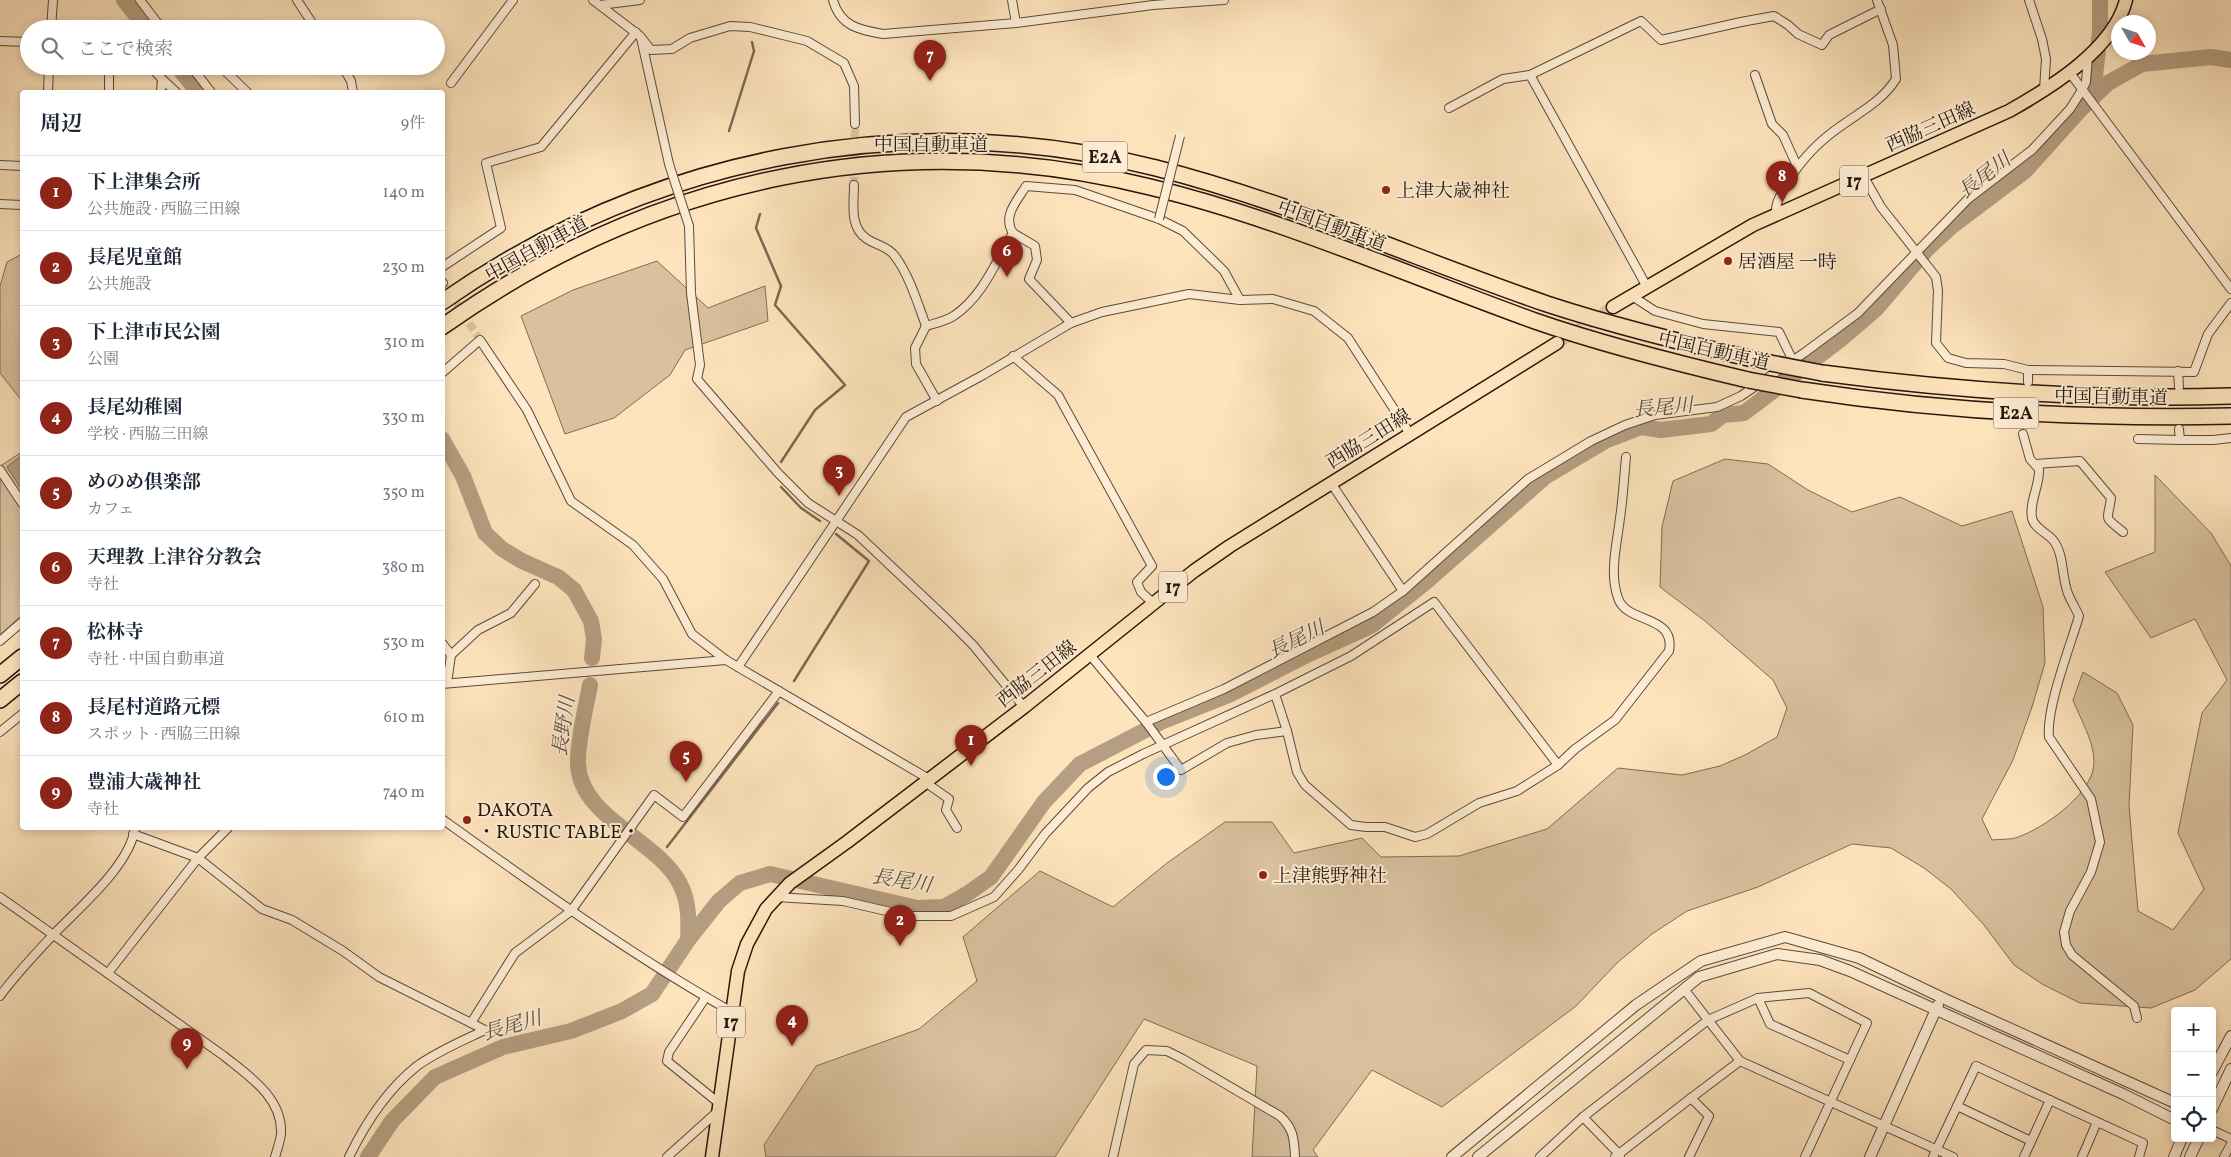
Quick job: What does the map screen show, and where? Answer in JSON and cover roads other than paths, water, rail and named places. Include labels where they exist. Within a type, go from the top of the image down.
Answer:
[{"type":"highway","name":"中国自動車道","points":[[445,300],[548,239],[649,193],[701,176],[754,162],[809,151],[910,142],[974,141],[1045,147],[1101,156],[1218,185],[1302,213],[1547,304],[1626,329],[1770,363],[1822,373],[1917,386],[1989,392],[2154,398],[2231,396]]},
{"type":"highway","name":"中国自動車道","points":[[445,325],[511,282],[557,256],[605,233],[703,196],[808,171],[862,164],[973,161],[1098,175],[1151,187],[1290,230],[1539,322],[1649,355],[1748,380],[1869,400],[1990,412],[2073,416],[2231,416]]},
{"type":"highway","points":[[0,675],[20,659]]},
{"type":"highway","points":[[0,700],[20,684]]},
{"type":"main road","name":"西脇三田線","points":[[1613,307],[1753,225],[2009,111],[2070,72],[2090,54],[2116,22],[2126,0]]},
{"type":"main road","name":"西脇三田線","points":[[712,1157],[738,971],[747,944],[766,909],[790,883],[1024,708],[1194,571],[1230,546],[1557,343]]},
{"type":"street","points":[[52,20],[53,0]]},
{"type":"street","points":[[140,0],[155,20]]},
{"type":"street","points":[[297,0],[310,20]]},
{"type":"street","points":[[451,83],[513,0]]},
{"type":"street","points":[[594,0],[638,34],[651,50],[672,49],[690,38],[730,26],[750,27],[807,41],[844,63],[854,86],[855,124]]},
{"type":"street","points":[[600,5],[640,0]]},
{"type":"street","points":[[833,0],[837,14],[851,26],[883,34],[1016,23],[1153,3],[1224,0]]},
{"type":"street","points":[[1012,0],[1016,23]]},
{"type":"street","points":[[1776,214],[1776,204],[1797,166],[1815,146],[1833,131],[1880,99],[1896,79],[1893,45],[1882,9],[1877,0]]},
{"type":"street","points":[[2029,0],[2042,39],[2046,59],[2044,90]]},
{"type":"street","points":[[1449,108],[1503,79],[1530,75],[1641,21],[1662,40],[1774,16],[1798,34],[1822,45],[1829,35],[1882,9]]},
{"type":"street","points":[[638,34],[669,164],[689,226],[691,293],[700,365],[696,379],[778,474],[808,503],[858,535],[948,620],[973,645],[1024,708]]},
{"type":"street","points":[[445,265],[501,228],[486,164],[540,146],[638,34]]},
{"type":"street","points":[[0,41],[20,42]]},
{"type":"street","points":[[1146,722],[1224,688],[1373,612],[1403,591],[1528,479],[1563,456],[1625,425],[1655,415],[1717,407],[1741,396],[1792,361],[1858,312],[1968,199],[2032,150],[2070,109],[2082,90],[2086,82],[2090,54]]},
{"type":"street","points":[[2070,72],[2102,118],[2231,289]]},
{"type":"street","points":[[48,90],[49,75]]},
{"type":"street","points":[[109,75],[109,90]]},
{"type":"street","points":[[158,75],[174,90]]},
{"type":"street","points":[[198,75],[209,90]]},
{"type":"street","points":[[229,75],[245,90]]},
{"type":"street","points":[[347,75],[353,90]]},
{"type":"street","points":[[1530,75],[1646,287]]},
{"type":"street","points":[[1755,75],[1772,124],[1783,135],[1797,166]]},
{"type":"street","points":[[161,90],[162,79]]},
{"type":"street","points":[[1159,219],[1180,136]]},
{"type":"street","points":[[0,165],[20,166]]},
{"type":"street","points":[[1864,176],[1881,207],[1936,277],[1938,292],[1936,343],[1948,358],[1966,363],[2004,364],[2028,370],[2194,372],[2208,334],[2231,303]]},
{"type":"street","points":[[854,185],[854,219],[857,229],[867,239],[882,245],[894,255],[911,288],[926,326]]},
{"type":"street","points":[[1071,322],[1029,279],[1037,260],[1035,246],[1014,233],[1009,226],[1010,210],[1026,186],[1075,190],[1159,219],[1183,231],[1224,271],[1240,300]]},
{"type":"street","points":[[0,204],[20,206]]},
{"type":"street","points":[[937,400],[916,364],[915,348],[926,326],[956,315],[983,288],[992,268],[1014,233]]},
{"type":"street","points":[[738,667],[906,417],[983,376],[1071,322],[1102,312],[1189,294],[1240,300],[1273,300],[1314,311],[1348,338],[1410,434]]},
{"type":"street","points":[[1632,296],[1655,311],[1703,324],[1780,332],[1792,361]]},
{"type":"street","points":[[445,370],[480,340],[527,410],[571,501],[633,545],[663,579],[692,634],[726,660],[927,781],[949,798],[946,810],[957,828]]},
{"type":"street","points":[[1013,356],[1058,395],[1152,566],[1137,582],[1141,592],[1153,603]]},
{"type":"street","points":[[2028,370],[2028,382]]},
{"type":"street","points":[[2178,371],[2179,386]]},
{"type":"street","points":[[2179,429],[2180,440]]},
{"type":"street","points":[[2023,434],[2030,459],[2039,468],[2040,480],[2035,492],[2032,517],[2034,523],[2052,539],[2057,547],[2068,596],[2079,616],[2048,726],[2049,737],[2092,799],[2100,842],[2091,872],[2070,911],[2064,932],[2066,945],[2072,955],[2134,1006],[2137,1018]]},
{"type":"street","points":[[2138,439],[2213,440],[2231,438]]},
{"type":"street","points":[[1275,694],[1287,731],[1297,772],[1305,785],[1351,825],[1366,828],[1385,827],[1415,837],[1426,834],[1479,803],[1517,791],[1558,765],[1575,749],[1615,720],[1669,651],[1671,642],[1669,634],[1657,624],[1631,613],[1618,600],[1615,582],[1616,540],[1620,521],[1626,457]]},
{"type":"street","points":[[2035,464],[2080,461],[2111,498],[2106,514],[2107,518],[2123,532]]},
{"type":"street","points":[[0,470],[20,500]]},
{"type":"street","points":[[1331,483],[1403,591]]},
{"type":"street","points":[[535,584],[511,613],[478,630],[451,655],[445,684],[726,660]]},
{"type":"street","points":[[776,897],[843,901],[908,916],[951,916],[994,897],[1018,870],[1045,834],[1094,783],[1108,772],[1163,744],[1275,694],[1351,656],[1434,602],[1558,765]]},
{"type":"street","points":[[0,642],[20,624]]},
{"type":"street","points":[[445,648],[451,655]]},
{"type":"street","points":[[1090,654],[1146,722],[1181,770],[1227,743],[1287,731]]},
{"type":"street","points":[[471,1023],[515,953],[571,911],[654,795],[683,817],[779,691]]},
{"type":"street","points":[[0,732],[20,716]]},
{"type":"street","points":[[445,821],[571,911],[687,986],[732,1012]]},
{"type":"street","points":[[108,973],[198,858],[226,830]]},
{"type":"street","points":[[0,996],[53,934],[111,876],[134,831],[198,858],[262,909],[292,920],[343,951],[379,977],[485,1030],[439,1052],[417,1066],[396,1087],[372,1117],[349,1157]]},
{"type":"street","points":[[0,896],[224,1056],[259,1085],[276,1104],[280,1120],[281,1134],[275,1157]]},
{"type":"street","points":[[1452,1157],[1636,1005],[1701,961],[1785,937],[1859,958],[2171,1101]]},
{"type":"street","points":[[1478,1157],[1699,977],[1777,954],[1820,960],[1936,1010],[2171,1118]]},
{"type":"street","points":[[1684,989],[1740,1061],[1886,1125],[1953,1157]]},
{"type":"street","points":[[1540,1157],[1583,1117],[1708,1020],[1758,998],[1809,993],[1867,1023],[1806,1157]]},
{"type":"street","points":[[667,1157],[719,1107],[667,1061],[669,1052],[706,997]]},
{"type":"street","points":[[1870,1157],[1886,1125],[1941,997]]},
{"type":"street","points":[[1758,998],[1770,1024],[1850,1060]]},
{"type":"street","points":[[2216,1064],[2231,1036]]},
{"type":"street","points":[[1112,1157],[1134,1064],[1146,1050],[1167,1051],[1280,1116],[1289,1124],[1294,1139],[1295,1157]]},
{"type":"street","points":[[1583,1117],[1619,1156],[1740,1061]]},
{"type":"street","points":[[1933,1157],[1976,1066],[2143,1143],[2139,1157]]},
{"type":"street","points":[[2216,1101],[2231,1069]]},
{"type":"street","points":[[1690,1157],[1709,1116],[1691,1098]]},
{"type":"street","points":[[2024,1157],[2050,1100]]},
{"type":"street","points":[[1958,1106],[2031,1141]]},
{"type":"street","points":[[2082,1157],[2097,1122]]},
{"type":"street","points":[[2216,1132],[2231,1140]]},
{"type":"street","points":[[2174,1157],[2180,1142]]},
{"type":"street","points":[[2190,1157],[2197,1142]]},
{"type":"street","points":[[2224,1157],[2231,1144]]},
{"type":"waterway","name":"長野川","points":[[124,0],[140,20]]},
{"type":"waterway","points":[[2084,103],[2095,76],[2100,32],[2100,0]]},
{"type":"waterway","points":[[729,131],[754,51],[752,42]]},
{"type":"waterway","name":"長尾川","points":[[368,1157],[392,1121],[435,1077],[503,1047],[571,1031],[622,1011],[652,994],[688,940],[719,901],[740,883],[770,874],[917,908],[944,907],[967,894],[991,877],[1044,802],[1080,764],[1163,721],[1231,694],[1307,655],[1371,626],[1426,582],[1545,477],[1607,440],[1641,427],[1661,430],[1711,424],[1723,415],[1744,413],[1840,340],[1876,309],[1928,248],[1952,226],[2025,171],[2081,109],[2108,83],[2142,64],[2211,57],[2231,60]]},
{"type":"waterway","name":"長野川","points":[[184,75],[196,90]]},
{"type":"waterway","points":[[760,214],[756,228],[781,286],[775,305],[845,385],[815,410],[781,462]]},
{"type":"waterway","name":"長野川","points":[[445,444],[463,476],[485,533],[502,549],[522,561],[558,577],[574,590],[591,621],[594,639],[592,658]]},
{"type":"waterway","points":[[781,487],[801,508],[820,521]]},
{"type":"waterway","points":[[794,681],[869,561],[836,534]]},
{"type":"waterway","name":"長野川","points":[[590,685],[578,755],[582,783],[592,799],[605,814],[655,854],[669,868],[680,884],[687,904],[688,940]]},
{"type":"waterway","points":[[667,847],[778,703]]},
{"type":"tunnel","points":[[854,185],[855,124]]},
{"type":"tunnel","points":[[445,286],[480,340]]},
{"type":"tunnel","points":[[1557,343],[1613,307]]},
{"type":"tunnel","points":[[2023,434],[2027,391]]},
{"type":"place","name":"松林寺","points":[[930,81]]},
{"type":"place","name":"上津大歳神社","points":[[1386,190]]},
{"type":"place","name":"長尾村道路元標","points":[[1782,202]]},
{"type":"place","name":"居酒屋 一時","points":[[1728,261]]},
{"type":"place","name":"天理教 上津谷分教会","points":[[1007,277]]},
{"type":"place","name":"下上津市民公園","points":[[839,496]]},
{"type":"place","name":"下上津集会所","points":[[971,766]]},
{"type":"place","name":"めのめ倶楽部","points":[[686,782]]},
{"type":"place","name":"DAKOTA ・RUSTIC TABLE・","points":[[467,820]]},
{"type":"place","name":"上津熊野神社","points":[[1263,875]]},
{"type":"place","name":"長尾児童館","points":[[900,946]]},
{"type":"place","name":"長尾幼稚園","points":[[792,1046]]},
{"type":"place","name":"豊浦大歳神社","points":[[187,1069]]}]
